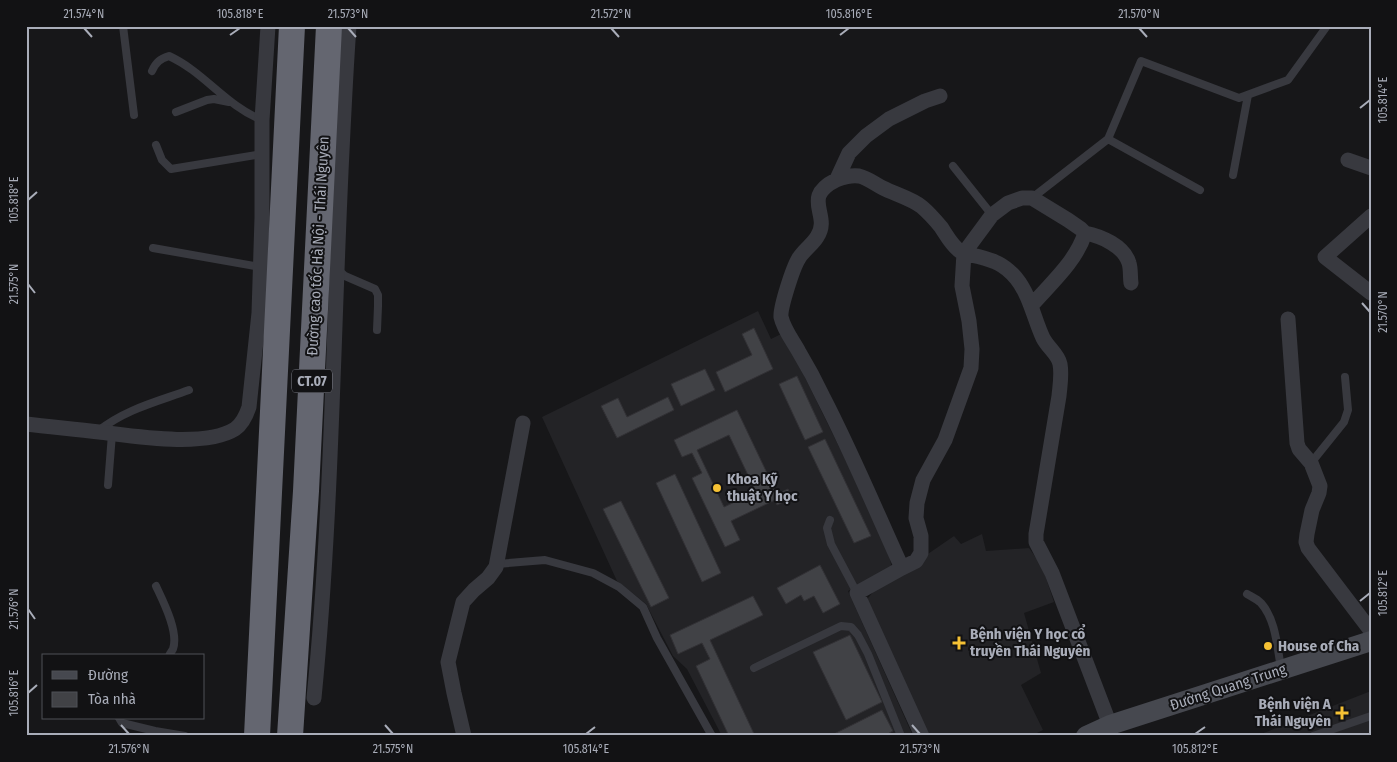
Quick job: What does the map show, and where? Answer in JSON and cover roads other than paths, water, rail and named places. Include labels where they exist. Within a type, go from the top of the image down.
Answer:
[{"type":"highway","name":"CT.07","points":[[257,736],[292,26]]},
{"type":"highway","name":"Đường cao tốc Hà Nội - Thái Nguyên","points":[[290,736],[306,490],[328,26]]},
{"type":"main road","name":"Đường Quang Trung","points":[[1086,736],[1110,725],[1371,641]]},
{"type":"street","points":[[26,424],[155,439],[208,438],[226,434],[244,420],[249,408],[259,313],[262,218],[262,120],[268,26]]},
{"type":"street","points":[[314,698],[326,549],[349,26]]},
{"type":"street","points":[[838,179],[849,153],[866,136],[889,119],[925,101],[940,96]]},
{"type":"street","points":[[1348,160],[1371,168]]},
{"type":"street","points":[[902,568],[825,399],[785,329],[781,314],[793,269],[819,233],[821,225],[819,193],[838,179],[850,176],[866,179],[921,206],[939,225],[954,247],[964,253],[996,262],[1005,267],[1017,279],[1025,292],[1048,347],[1057,355],[1061,373],[1059,396],[1036,542],[1052,573],[1110,725]]},
{"type":"street","points":[[922,736],[857,594],[916,561],[921,553],[921,536],[916,518],[917,503],[923,480],[945,440],[971,368],[972,349],[969,321],[962,286],[964,253],[992,215],[1008,203],[1022,198],[1032,198],[1068,220],[1085,234],[1107,240],[1117,247],[1129,263],[1131,283]]},
{"type":"street","points":[[1371,216],[1325,258],[1371,293]]},
{"type":"street","points":[[1031,306],[1070,260],[1085,234]]},
{"type":"street","points":[[1288,319],[1298,449],[1311,463],[1320,486],[1312,510],[1306,542],[1308,548],[1371,631]]},
{"type":"street","points":[[464,736],[448,662],[463,602],[488,578],[497,564],[523,423]]},
{"type":"lane","points":[[124,26],[134,115]]},
{"type":"lane","points":[[1032,198],[1108,139],[1141,61],[1239,98],[1288,80],[1327,26]]},
{"type":"lane","points":[[152,71],[157,62],[169,56],[189,68],[242,110],[262,120]]},
{"type":"lane","points":[[1233,174],[1248,95]]},
{"type":"lane","points":[[176,112],[214,99],[231,102]]},
{"type":"lane","points":[[1108,139],[1200,190]]},
{"type":"lane","points":[[156,146],[162,160],[171,169],[262,154]]},
{"type":"lane","points":[[953,166],[992,215]]},
{"type":"lane","points":[[153,248],[260,267]]},
{"type":"lane","points":[[337,269],[345,276],[375,289],[378,295],[376,330]]},
{"type":"lane","points":[[1311,463],[1344,422],[1348,410],[1345,377]]},
{"type":"lane","points":[[96,432],[110,421],[127,412],[189,390]]},
{"type":"lane","points":[[108,485],[112,434]]},
{"type":"lane","points":[[830,520],[827,528],[828,538],[857,594]]},
{"type":"lane","points":[[497,564],[545,560],[593,573],[619,587],[642,607],[657,638],[712,736]]},
{"type":"lane","points":[[156,586],[174,632],[173,648],[170,654]]},
{"type":"lane","points":[[1247,594],[1259,601],[1266,610],[1274,627],[1281,670]]},
{"type":"lane","points":[[754,668],[840,626],[852,626],[868,654],[901,736]]},
{"type":"lane","points":[[1313,736],[1336,732],[1371,716]]},
{"type":"lane","points":[[120,720],[122,723],[185,736]]},
{"type":"place","name":"Khoa Kỹ thuật Y học","points":[[717,488]]},
{"type":"place","name":"Bệnh viện Y học cổ truyền Thái Nguyên","points":[[959,643]]},
{"type":"place","name":"House of Cha","points":[[1268,646]]},
{"type":"place","name":"Bệnh viện A Thái Nguyên","points":[[1342,713]]}]
